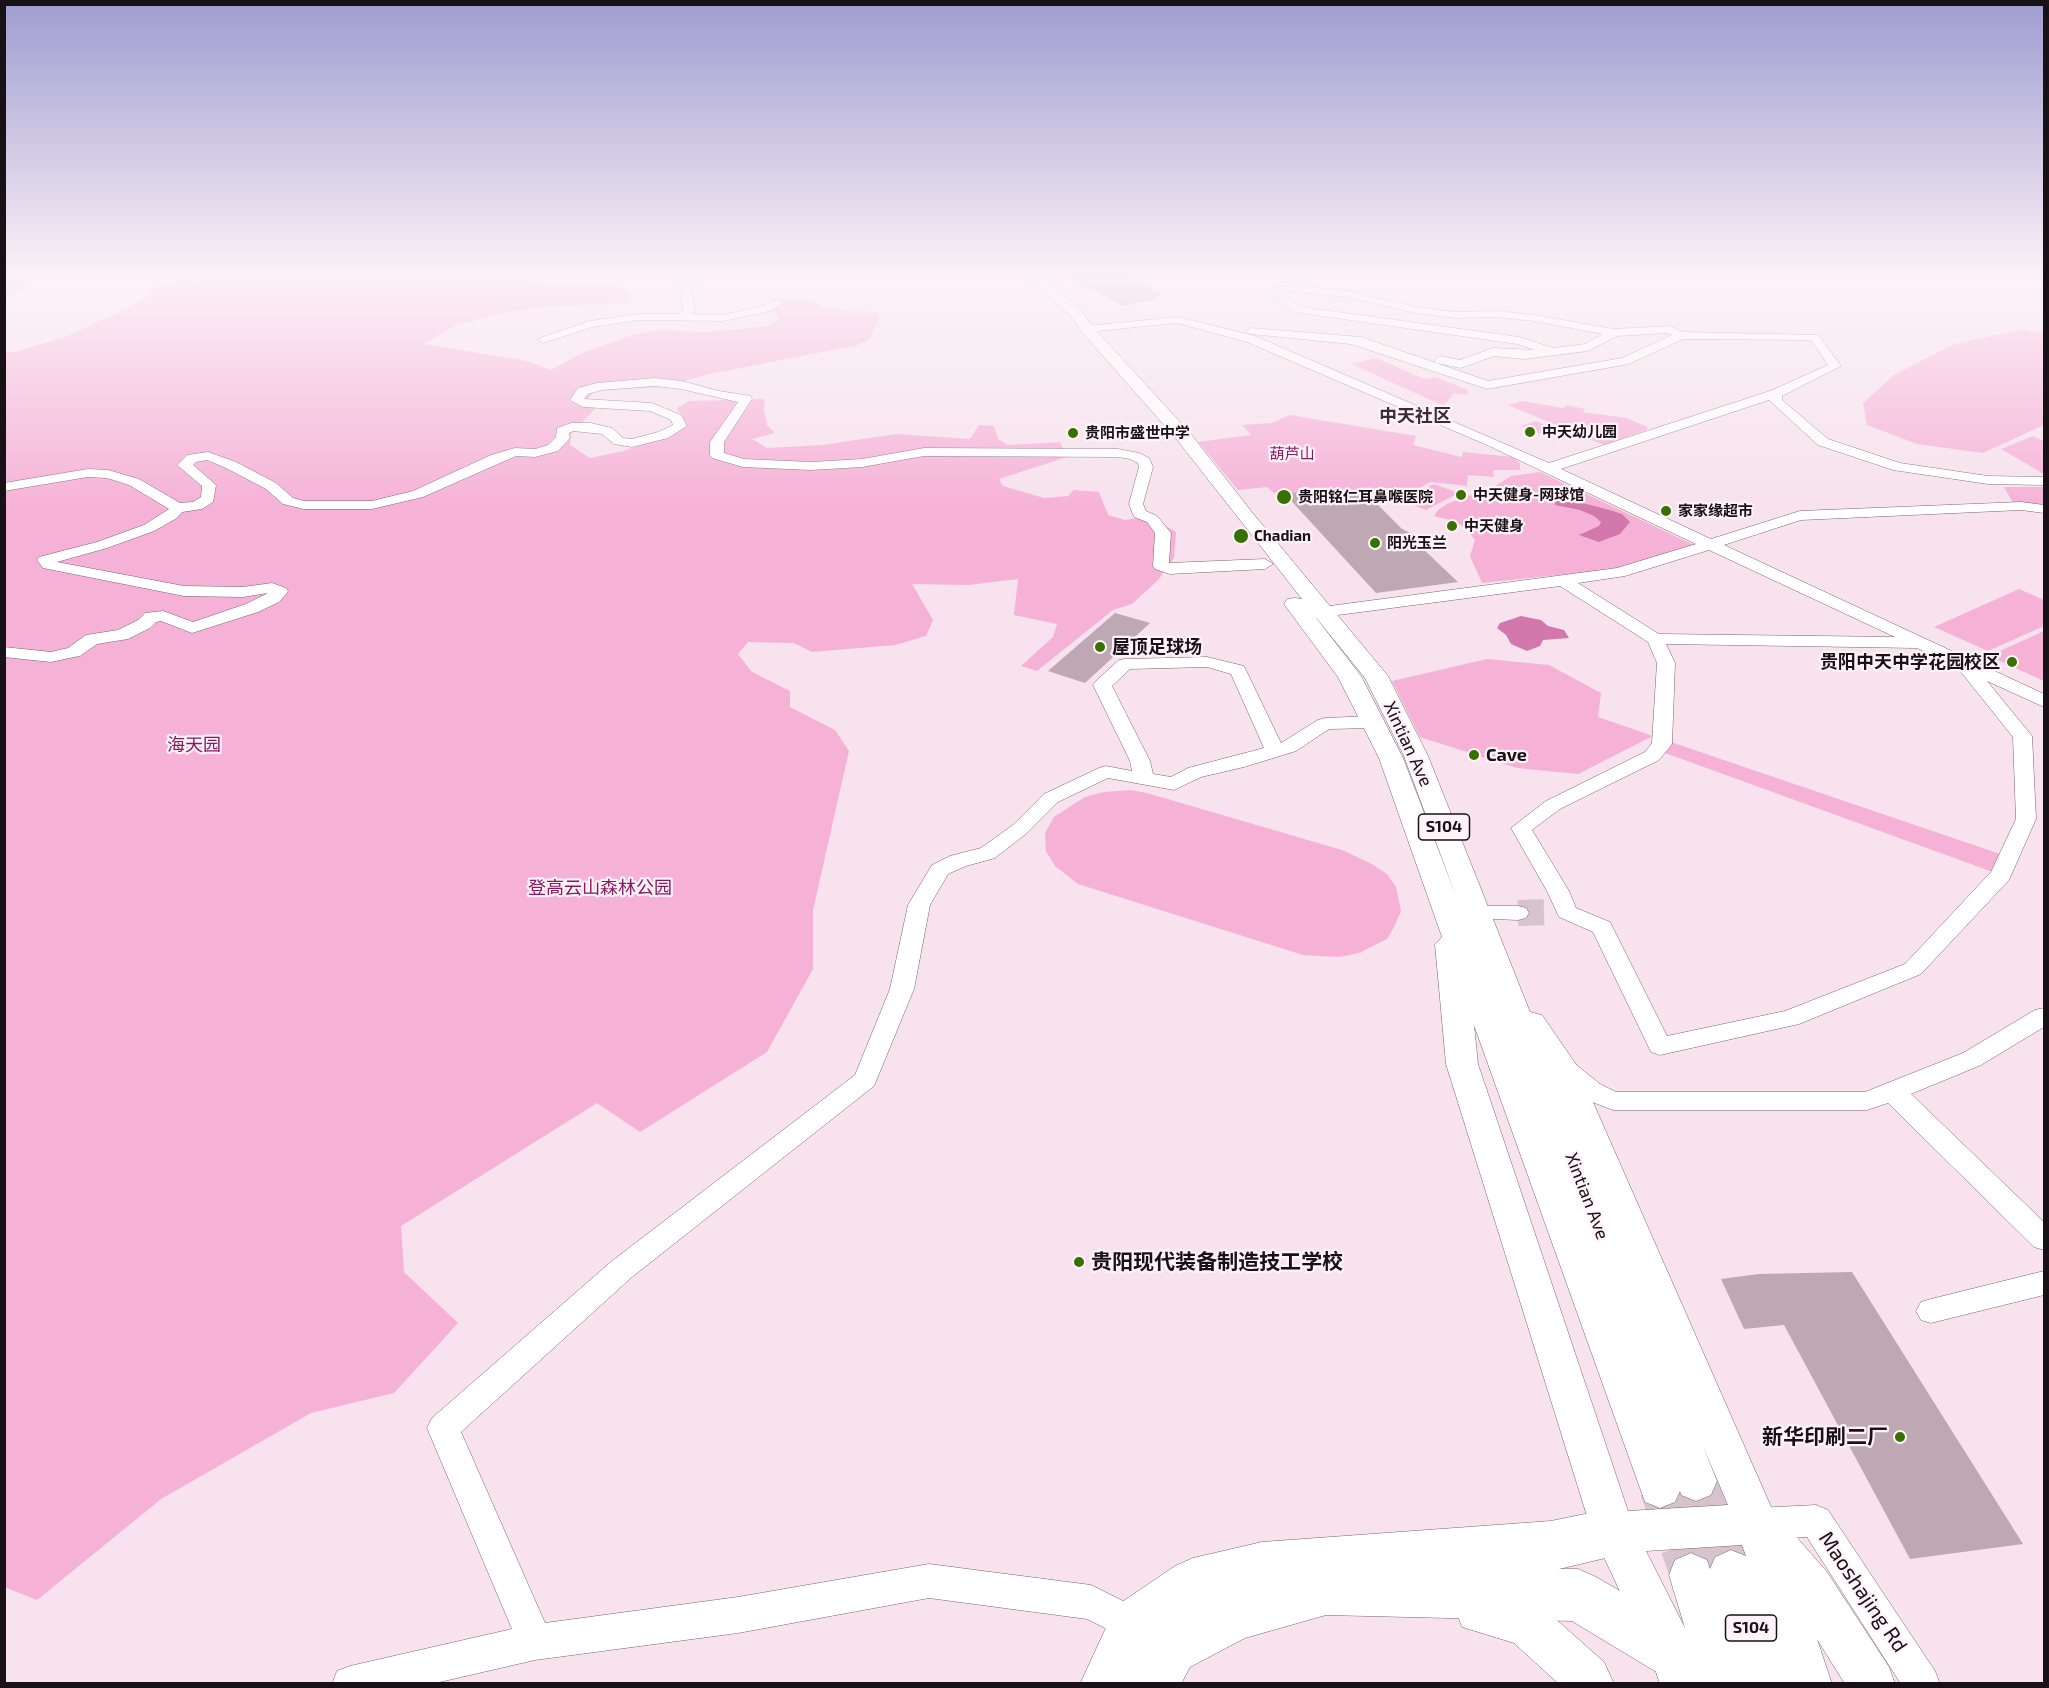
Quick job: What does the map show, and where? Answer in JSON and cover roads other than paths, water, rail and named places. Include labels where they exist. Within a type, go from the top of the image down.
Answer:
[{"type":"highway","points":[[1088,1683],[1135,1625],[1193,1584],[1263,1567],[1551,1546],[1614,1532]]},
{"type":"highway","points":[[1152,1683],[1172,1648],[1236,1614],[1326,1589],[1578,1595],[1677,1667]]},
{"type":"highway","points":[[1107,1683],[1135,1625]]},
{"type":"highway","points":[[1178,1683],[1198,1634]]},
{"type":"main road","name":"Xintian Ave","points":[[1095,352],[1167,438],[1265,564],[1376,676],[1416,756],[1461,909],[1660,1488]]},
{"type":"main road","name":"Xintian Ave","points":[[1107,352],[1184,437],[1244,515],[1314,613],[1373,722],[1461,909],[1506,988],[1696,1481]]},
{"type":"main road","points":[[1461,909],[1462,1064],[1614,1532],[1677,1667]]},
{"type":"main road","points":[[1506,988],[1561,1066],[1757,1524],[1809,1683]]},
{"type":"main road","points":[[1614,1532],[1757,1524]]},
{"type":"main road","points":[[1757,1524],[1810,1588],[1872,1683]]},
{"type":"main road","name":"S104","points":[[1725,1683],[1711,1574],[1770,1683]]},
{"type":"main road","points":[[1326,1589],[1459,1606],[1526,1623],[1591,1683]]},
{"type":"street","points":[[1281,352],[1549,468],[2044,701]]},
{"type":"street","points":[[1391,352],[1487,385],[1626,361],[1645,352]]},
{"type":"street","points":[[1417,352],[1443,361],[1461,364],[1493,352],[1524,355],[1552,352]]},
{"type":"street","points":[[1549,468],[1775,394],[1835,366],[1825,352]]},
{"type":"street","points":[[4,487],[88,473],[108,474],[134,482],[177,508],[197,506],[208,499],[210,485],[184,465],[192,458],[208,456],[271,486],[288,501],[304,506],[372,505],[418,494],[462,476],[496,458],[515,452],[535,453],[553,448],[562,438],[562,431],[571,427],[591,427],[606,431],[619,441],[632,443],[663,435],[680,426],[676,418],[652,407],[583,404],[576,400],[583,391],[601,386],[655,382],[746,399],[717,442],[717,455],[743,463],[811,466],[862,463],[924,452],[1118,453],[1134,456],[1144,461],[1146,466],[1136,504],[1139,514],[1152,519],[1163,533],[1161,566],[1170,569],[1265,564]]},
{"type":"street","points":[[1775,394],[1776,401],[1823,442],[1898,467],[1988,480],[2044,481]]},
{"type":"street","points":[[1314,613],[1619,573],[1800,516],[2021,506],[2044,509]]},
{"type":"street","points":[[4,652],[51,657],[74,652],[92,639],[122,635],[144,624],[151,617],[163,616],[192,628],[252,608],[273,598],[280,591],[272,588],[243,592],[184,591],[49,565],[45,560],[102,545],[149,528],[172,515],[177,508]]},
{"type":"street","points":[[1562,580],[1655,639],[1921,643]]},
{"type":"street","points":[[1655,639],[1666,663],[1662,744],[1652,756],[1553,805],[1521,828],[1558,891],[1560,912],[1602,927],[1660,1046],[1790,1018],[1913,969],[2001,875],[2025,819],[2022,736],[1963,663]]},
{"type":"street","points":[[1144,780],[1140,761],[1102,685],[1125,664],[1207,662],[1238,670],[1275,751]]},
{"type":"street","points":[[535,1641],[443,1428],[622,1269],[865,1080],[902,989],[919,906],[940,870],[957,861],[988,853],[1020,829],[1051,798],[1106,772],[1174,784],[1196,772],[1237,763],[1289,747],[1325,724],[1373,722]]},
{"type":"street","points":[[1461,909],[1518,913]]},
{"type":"street","points":[[1561,1066],[1591,1091],[1613,1101],[1867,1101],[1972,1059],[2044,1016]]},
{"type":"street","points":[[1892,1091],[2044,1239]]},
{"type":"street","points":[[1931,1311],[2044,1283]]},
{"type":"street","name":"Maoshajing Rd","points":[[1757,1524],[1816,1521],[1922,1683]]},
{"type":"street","points":[[350,1683],[535,1641],[738,1616],[929,1581],[1091,1602],[1135,1625]]},
{"type":"tunnel","points":[[1518,913],[1553,912]]},
{"type":"tunnel","points":[[1696,1481],[1731,1572]]},
{"type":"tunnel","points":[[1660,1488],[1691,1575]]},
{"type":"place","name":"中天幼儿园","points":[[1530,432]]},
{"type":"place","name":"贵阳市盛世中学","points":[[1073,433]]},
{"type":"place","name":"中天健身-网球馆","points":[[1461,495]]},
{"type":"place","name":"贵阳铭仁耳鼻喉医院","points":[[1284,497]]},
{"type":"place","name":"家家缘超市","points":[[1666,511]]},
{"type":"place","name":"中天健身","points":[[1452,526]]},
{"type":"place","name":"Chadian","points":[[1241,536]]},
{"type":"place","name":"阳光玉兰","points":[[1375,543]]},
{"type":"place","name":"屋顶足球场","points":[[1100,647]]},
{"type":"place","name":"贵阳中天中学花园校区","points":[[2012,662]]},
{"type":"place","name":"Cave","points":[[1474,755]]},
{"type":"place","name":"贵阳现代装备制造技工学校","points":[[1079,1262]]},
{"type":"place","name":"新华印刷二厂","points":[[1900,1437]]},
{"type":"district","name":"中天社区","points":[[1415,416]]},
{"type":"park label","name":"葫芦山","points":[[1292,454]]},
{"type":"park label","name":"海天园","points":[[194,745]]},
{"type":"park label","name":"登高云山森林公园","points":[[600,888]]}]
